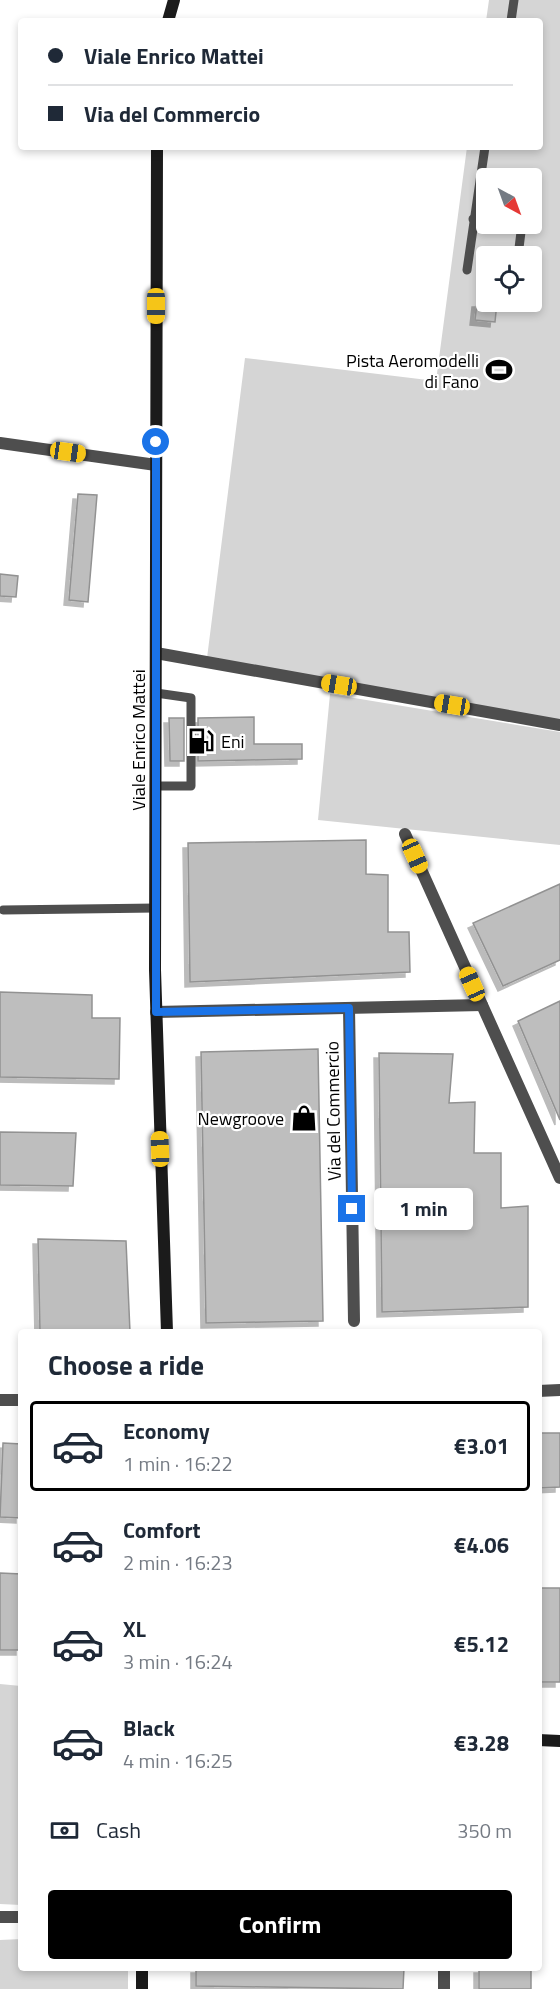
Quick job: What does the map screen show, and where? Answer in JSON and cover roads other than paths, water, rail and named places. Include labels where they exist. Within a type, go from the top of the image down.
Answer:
[{"type":"street","points":[[169,18],[174,0]]},
{"type":"street","name":"Viale Enrico Mattei","points":[[157,150],[156,1012],[166,1329]]},
{"type":"street","points":[[0,443],[156,465]]},
{"type":"street","points":[[156,653],[560,725]]},
{"type":"street","points":[[405,834],[560,1178]]},
{"type":"street","points":[[156,1012],[482,1005]]},
{"type":"street","name":"Via del Commercio","points":[[349,1008],[354,1321]]},
{"type":"street","points":[[542,1391],[560,1390]]},
{"type":"street","points":[[0,1400],[18,1400]]},
{"type":"street","points":[[542,1740],[560,1741]]},
{"type":"street","points":[[0,1917],[18,1917]]},
{"type":"street","points":[[142,1971],[142,1989]]},
{"type":"street","points":[[444,1971],[444,1989]]},
{"type":"lane","points":[[511,18],[514,0]]},
{"type":"lane","points":[[467,270],[484,150]]},
{"type":"lane","points":[[156,693],[191,698],[191,786],[156,786]]},
{"type":"lane","points":[[3,910],[156,908]]},
{"type":"place","name":"Pista Aeromodelli di Fano","points":[[499,370]]},
{"type":"place","name":"Eni","points":[[201,741]]},
{"type":"place","name":"Newgroove","points":[[304,1118]]}]
